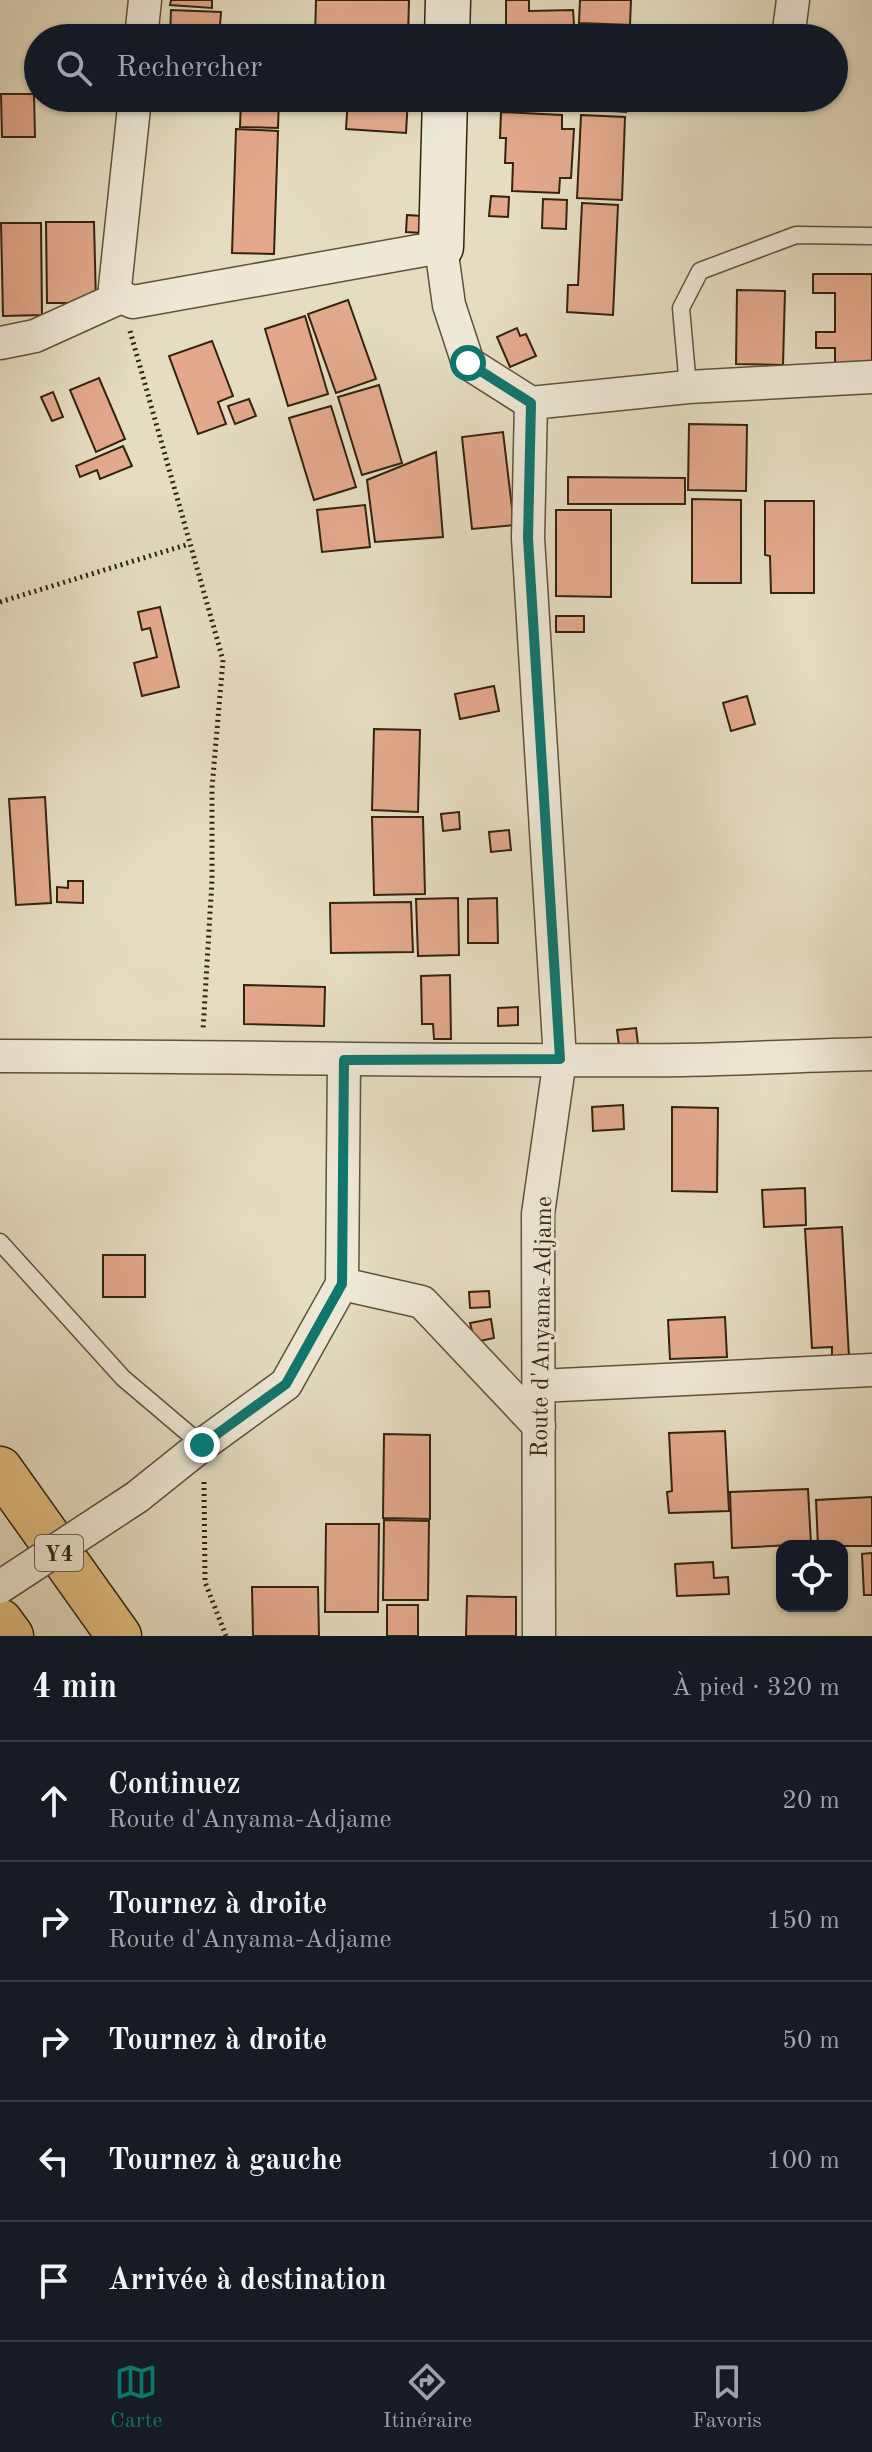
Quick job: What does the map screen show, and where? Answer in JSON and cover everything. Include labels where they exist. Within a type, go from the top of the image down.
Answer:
[{"type":"highway","name":"Y4","points":[[0,1469],[119,1636]]},
{"type":"highway","points":[[0,1621],[11,1636]]},
{"type":"street","points":[[142,24],[145,0]]},
{"type":"street","points":[[447,24],[448,0]]},
{"type":"street","points":[[790,24],[793,0]]},
{"type":"street","points":[[134,112],[115,287],[121,297],[133,302],[441,247]]},
{"type":"street","points":[[445,112],[441,247],[449,305],[468,363],[531,403],[688,387],[872,377]]},
{"type":"street","points":[[0,343],[35,336],[121,297]]},
{"type":"street","name":"Route d'Anyama-Adjame","points":[[531,403],[528,538],[560,1059],[538,1214],[539,1636]]},
{"type":"street","points":[[0,1056],[685,1060],[872,1054]]},
{"type":"street","points":[[0,1587],[137,1497],[286,1384],[342,1284],[344,1060]]},
{"type":"street","points":[[342,1284],[422,1302],[539,1426]]},
{"type":"street","points":[[539,1386],[872,1370]]},
{"type":"lane","points":[[688,387],[681,308],[700,271],[796,235],[872,236]]},
{"type":"lane","points":[[0,1242],[123,1378],[202,1445]]},
{"type":"path","points":[[121,297],[223,660],[212,788],[212,880],[201,1056]]},
{"type":"path","points":[[0,602],[189,544]]},
{"type":"path","points":[[202,1445],[205,1582],[226,1636]]},
{"type":"building","points":[[171,0],[212,0],[212,8],[170,5]]},
{"type":"building","points":[[316,0],[409,0],[408,24],[315,24]]},
{"type":"building","points":[[506,0],[529,0],[529,11],[573,10],[574,24],[506,24]]},
{"type":"building","points":[[580,0],[631,0],[630,24],[579,23]]},
{"type":"building","points":[[171,10],[221,12],[220,24],[170,24]]},
{"type":"building","points":[[1,94],[24,94],[24,112],[34,112],[35,137],[2,137]]},
{"type":"building","points":[[241,112],[279,112],[278,128],[240,127]]},
{"type":"building","points":[[347,112],[407,112],[406,133],[346,129]]},
{"type":"building","points":[[501,112],[562,115],[562,129],[574,129],[571,178],[560,178],[559,193],[512,191],[513,163],[505,163],[506,138],[500,138]]},
{"type":"building","points":[[581,115],[625,117],[622,200],[577,198]]},
{"type":"building","points":[[236,129],[278,131],[274,254],[232,253]]},
{"type":"building","points":[[491,196],[509,197],[508,217],[489,216]]},
{"type":"building","points":[[543,199],[567,200],[566,229],[542,228]]},
{"type":"building","points":[[582,203],[618,205],[613,315],[567,312],[568,285],[578,285]]},
{"type":"building","points":[[407,215],[422,216],[421,233],[406,232]]},
{"type":"building","points":[[46,222],[94,222],[96,303],[47,303]]},
{"type":"building","points":[[1,223],[41,223],[42,315],[3,316]]},
{"type":"building","points":[[813,274],[872,274],[872,365],[835,365],[835,348],[816,348],[816,332],[835,332],[835,293],[813,293]]},
{"type":"building","points":[[737,290],[785,291],[783,365],[736,364]]},
{"type":"building","points":[[348,300],[376,379],[336,393],[308,314]]},
{"type":"building","points":[[305,316],[328,394],[288,406],[265,329]]},
{"type":"building","points":[[517,328],[520,336],[526,334],[536,356],[510,367],[497,337]]},
{"type":"building","points":[[212,341],[233,396],[218,402],[226,424],[198,434],[169,356]]},
{"type":"building","points":[[99,378],[125,439],[96,452],[70,390]]},
{"type":"building","points":[[379,385],[402,463],[362,475],[338,397]]},
{"type":"building","points":[[53,392],[63,417],[52,421],[41,397]]},
{"type":"building","points":[[249,399],[256,416],[235,424],[228,406]]},
{"type":"building","points":[[331,406],[356,487],[314,500],[289,418]]},
{"type":"building","points":[[689,424],[747,425],[746,491],[688,490]]},
{"type":"building","points":[[503,432],[514,525],[472,529],[462,437]]},
{"type":"building","points":[[123,446],[132,466],[100,479],[97,470],[80,477],[76,466]]},
{"type":"building","points":[[436,452],[443,537],[375,542],[367,480]]},
{"type":"building","points":[[568,477],[685,478],[685,504],[568,504]]},
{"type":"building","points":[[692,499],[741,500],[741,583],[692,583]]},
{"type":"building","points":[[765,501],[814,501],[814,593],[771,593],[770,556],[765,555]]},
{"type":"building","points":[[365,505],[370,547],[322,552],[317,510]]},
{"type":"building","points":[[556,510],[611,510],[611,597],[556,596]]},
{"type":"building","points":[[160,607],[179,687],[142,696],[134,663],[157,657],[150,628],[142,630],[138,612]]},
{"type":"building","points":[[556,616],[584,616],[584,632],[556,632]]},
{"type":"building","points":[[494,686],[499,711],[460,719],[455,694]]},
{"type":"building","points":[[747,696],[755,724],[731,731],[723,703]]},
{"type":"building","points":[[374,729],[420,730],[418,812],[372,810]]},
{"type":"building","points":[[45,797],[51,903],[16,905],[9,799]]},
{"type":"building","points":[[459,812],[460,829],[443,831],[441,814]]},
{"type":"building","points":[[372,817],[423,817],[425,894],[374,895]]},
{"type":"building","points":[[509,830],[511,850],[491,852],[489,832]]},
{"type":"building","points":[[68,881],[83,881],[83,903],[57,902],[57,887],[68,888]]},
{"type":"building","points":[[458,898],[459,955],[418,956],[416,899]]},
{"type":"building","points":[[497,898],[498,943],[468,943],[468,899]]},
{"type":"building","points":[[411,902],[413,952],[331,953],[330,903]]},
{"type":"building","points":[[450,975],[451,1039],[434,1039],[433,1024],[422,1024],[421,976]]},
{"type":"building","points":[[244,985],[325,987],[324,1026],[244,1024]]},
{"type":"building","points":[[518,1007],[518,1025],[498,1026],[498,1008]]},
{"type":"building","points":[[636,1028],[638,1044],[619,1046],[617,1030]]},
{"type":"building","points":[[623,1105],[624,1129],[593,1131],[592,1107]]},
{"type":"building","points":[[672,1107],[718,1108],[717,1192],[672,1191]]},
{"type":"building","points":[[805,1188],[806,1225],[764,1227],[762,1190]]},
{"type":"building","points":[[842,1227],[849,1357],[832,1358],[832,1347],[812,1348],[805,1229]]},
{"type":"building","points":[[103,1255],[145,1255],[145,1297],[103,1297]]},
{"type":"building","points":[[489,1291],[490,1307],[470,1308],[469,1292]]},
{"type":"building","points":[[725,1317],[727,1357],[670,1359],[668,1320]]},
{"type":"building","points":[[491,1319],[494,1338],[475,1342],[470,1323]]},
{"type":"building","points":[[725,1431],[729,1511],[669,1513],[667,1492],[672,1491],[669,1433]]},
{"type":"building","points":[[384,1434],[430,1435],[430,1519],[383,1518]]},
{"type":"building","points":[[808,1489],[811,1540],[776,1540],[776,1546],[732,1548],[730,1492]]},
{"type":"building","points":[[872,1497],[872,1546],[848,1546],[848,1540],[818,1540],[816,1500]]},
{"type":"building","points":[[384,1520],[429,1521],[428,1600],[383,1600]]},
{"type":"building","points":[[326,1524],[379,1524],[378,1612],[325,1612]]},
{"type":"building","points":[[872,1553],[872,1595],[864,1595],[862,1554]]},
{"type":"building","points":[[713,1562],[714,1578],[728,1577],[729,1594],[677,1596],[675,1564]]},
{"type":"building","points":[[252,1587],[318,1587],[319,1636],[253,1636]]},
{"type":"building","points":[[467,1596],[516,1597],[516,1636],[466,1636]]},
{"type":"building","points":[[387,1605],[418,1605],[418,1636],[387,1636]]},
{"type":"route","points":[[202,1445],[286,1384],[342,1284],[344,1060],[560,1059],[528,538],[531,403],[468,363]]}]
